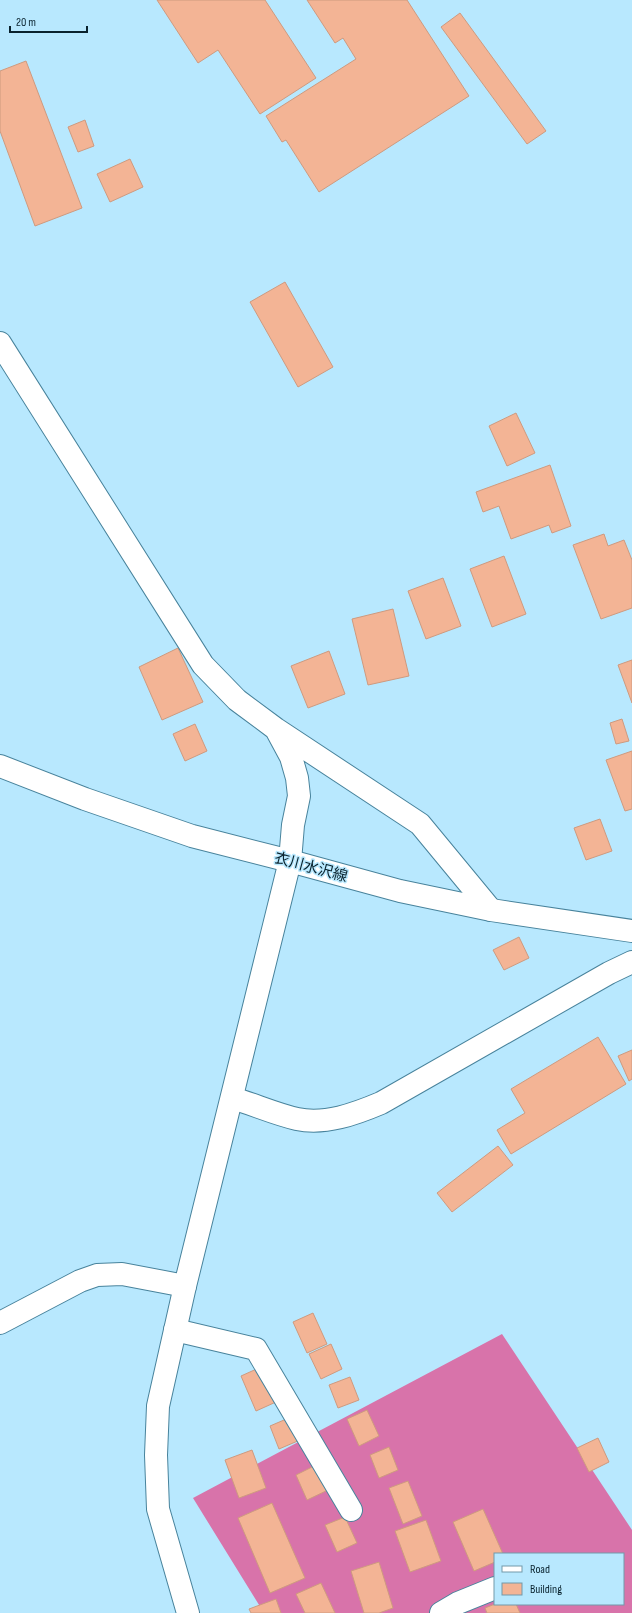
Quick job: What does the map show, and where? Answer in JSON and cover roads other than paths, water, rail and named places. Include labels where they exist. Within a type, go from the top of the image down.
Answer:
[{"type":"street","points":[[0,343],[203,665],[237,700],[276,728],[420,824],[491,910]]},
{"type":"street","points":[[188,1613],[158,1509],[156,1455],[158,1406],[175,1330],[290,860],[293,825],[299,796],[297,778],[291,757],[276,728]]},
{"type":"street","name":"衣川水沢線","points":[[0,766],[85,799],[192,836],[290,860],[400,892],[491,910],[632,931]]},
{"type":"street","points":[[232,1098],[297,1119],[317,1120],[364,1110],[381,1103],[609,973],[632,962]]},
{"type":"street","points":[[0,1323],[80,1281],[97,1275],[122,1274],[186,1286]]},
{"type":"street","points":[[175,1330],[256,1349],[351,1510]]},
{"type":"street","points":[[441,1613],[458,1603],[494,1588]]}]
